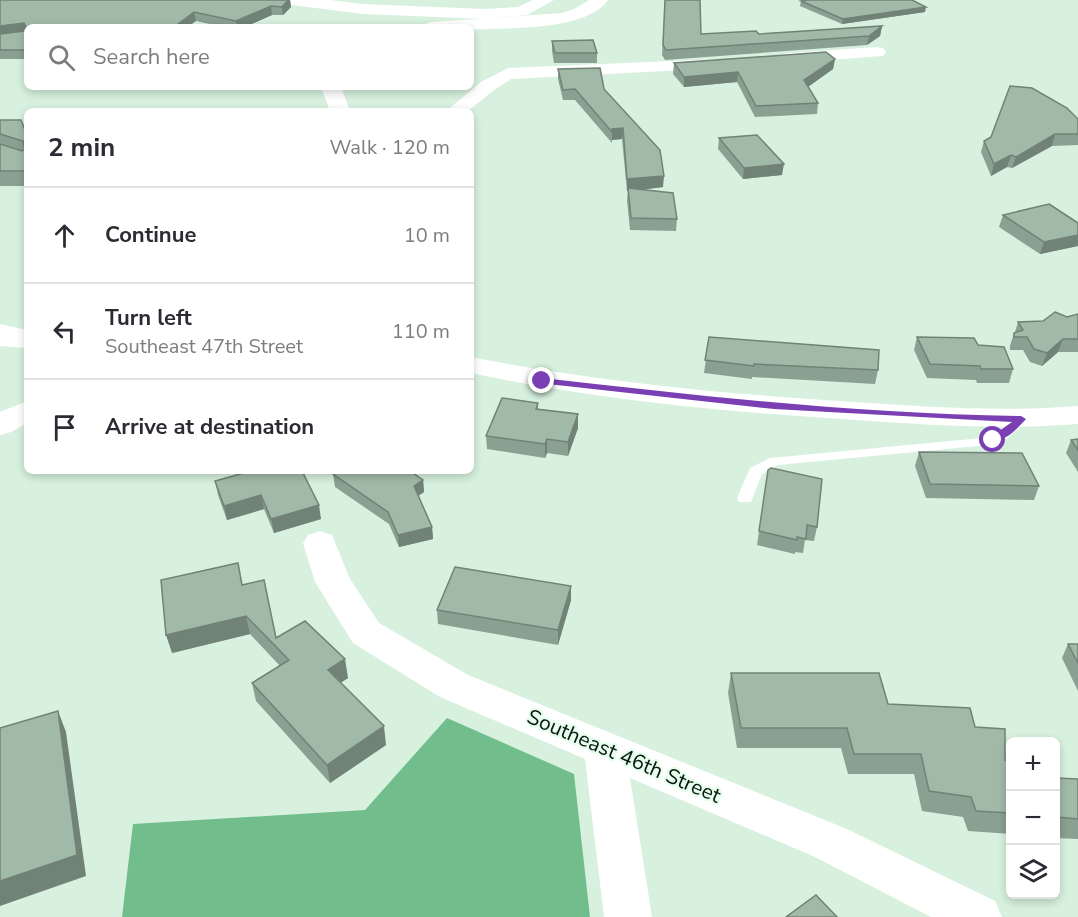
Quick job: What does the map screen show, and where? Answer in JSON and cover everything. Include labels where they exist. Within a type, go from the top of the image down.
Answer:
[{"type":"street","points":[[292,0],[363,9],[485,14],[521,12],[546,0]]},
{"type":"street","points":[[474,24],[564,18],[580,13],[600,0]]},
{"type":"street","points":[[772,60],[877,52]]},
{"type":"street","points":[[460,108],[483,92],[490,83],[508,74],[736,62]]},
{"type":"street","points":[[332,90],[339,108]]},
{"type":"street","points":[[0,332],[24,337]]},
{"type":"street","points":[[474,367],[542,381],[774,406],[963,418],[1021,419],[1078,414]]},
{"type":"street","points":[[0,425],[24,412]]},
{"type":"street","name":"Southeast 46th Street","points":[[320,543],[333,582],[366,633],[454,686],[831,843],[978,917]]},
{"type":"street","points":[[604,747],[628,917]]},
{"type":"lane","points":[[0,342],[24,344]]},
{"type":"lane","points":[[745,498],[754,471],[775,461],[984,442],[1001,436],[1021,419]]},
{"type":"green space","points":[[447,718],[574,774],[590,917],[122,917],[133,824],[365,810]]},
{"type":"building","points":[[0,0],[288,0],[282,7],[271,6],[236,21],[194,12],[178,24],[24,23],[0,26]]},
{"type":"building","points":[[665,0],[700,0],[701,34],[756,31],[759,34],[882,26],[869,36],[666,50],[663,45]]},
{"type":"building","points":[[912,0],[926,7],[843,19],[801,1]]},
{"type":"building","points":[[24,31],[24,50],[0,50],[0,34]]},
{"type":"building","points":[[593,40],[597,53],[555,53],[552,41]]},
{"type":"building","points":[[826,52],[835,59],[804,80],[818,103],[756,106],[738,72],[684,77],[674,63]]},
{"type":"building","points":[[600,68],[604,89],[660,150],[664,176],[627,179],[623,128],[612,129],[612,132],[575,89],[563,90],[558,69]]},
{"type":"building","points":[[1010,86],[1032,88],[1067,108],[1078,119],[1078,134],[1055,134],[1016,157],[1011,155],[994,164],[984,141],[991,137]]},
{"type":"building","points":[[0,120],[21,120],[24,128],[24,145],[23,141],[0,134]]},
{"type":"building","points":[[757,135],[784,164],[744,168],[719,138]]},
{"type":"building","points":[[0,144],[24,150],[24,171],[0,171]]},
{"type":"building","points":[[628,188],[673,193],[677,219],[631,218]]},
{"type":"building","points":[[1049,204],[1078,223],[1078,235],[1044,242],[1003,215]]},
{"type":"building","points":[[1055,312],[1067,317],[1078,314],[1078,339],[1063,339],[1047,353],[1034,349],[1027,337],[1014,337],[1014,333],[1023,330],[1018,322],[1043,321]]},
{"type":"building","points":[[709,337],[879,350],[878,370],[754,364],[754,366],[705,360]]},
{"type":"building","points":[[917,337],[974,338],[978,345],[1004,347],[1013,369],[981,369],[980,366],[930,364]]},
{"type":"building","points":[[502,398],[538,403],[536,409],[578,414],[568,442],[547,439],[545,444],[486,436]]},
{"type":"building","points":[[1078,439],[1078,450],[1071,440]]},
{"type":"building","points":[[919,452],[1022,453],[1039,486],[930,484]]},
{"type":"building","points":[[771,468],[822,479],[817,527],[807,525],[806,539],[797,537],[797,540],[759,531],[768,470]]},
{"type":"building","points":[[240,474],[304,474],[319,505],[271,519],[261,495],[224,506],[215,481]]},
{"type":"building","points":[[333,474],[414,474],[423,480],[414,486],[432,527],[398,535],[388,512]]},
{"type":"building","points":[[238,563],[242,585],[264,580],[276,638],[305,621],[345,659],[328,670],[384,726],[327,765],[252,683],[289,660],[246,616],[166,635],[161,580]]},
{"type":"building","points":[[455,567],[571,586],[558,630],[437,610]]},
{"type":"building","points":[[1068,644],[1078,644],[1078,663]]},
{"type":"building","points":[[731,673],[879,673],[888,704],[970,708],[975,727],[1005,729],[1006,813],[976,811],[971,797],[929,791],[921,754],[854,754],[847,728],[741,728]]},
{"type":"building","points":[[58,711],[77,855],[0,881],[0,728]]},
{"type":"building","points":[[1060,778],[1078,779],[1078,819],[1060,817]]},
{"type":"building","points":[[816,895],[837,917],[786,917]]},
{"type":"route","points":[[542,381],[774,406],[963,418],[1021,419],[993,440]]}]
